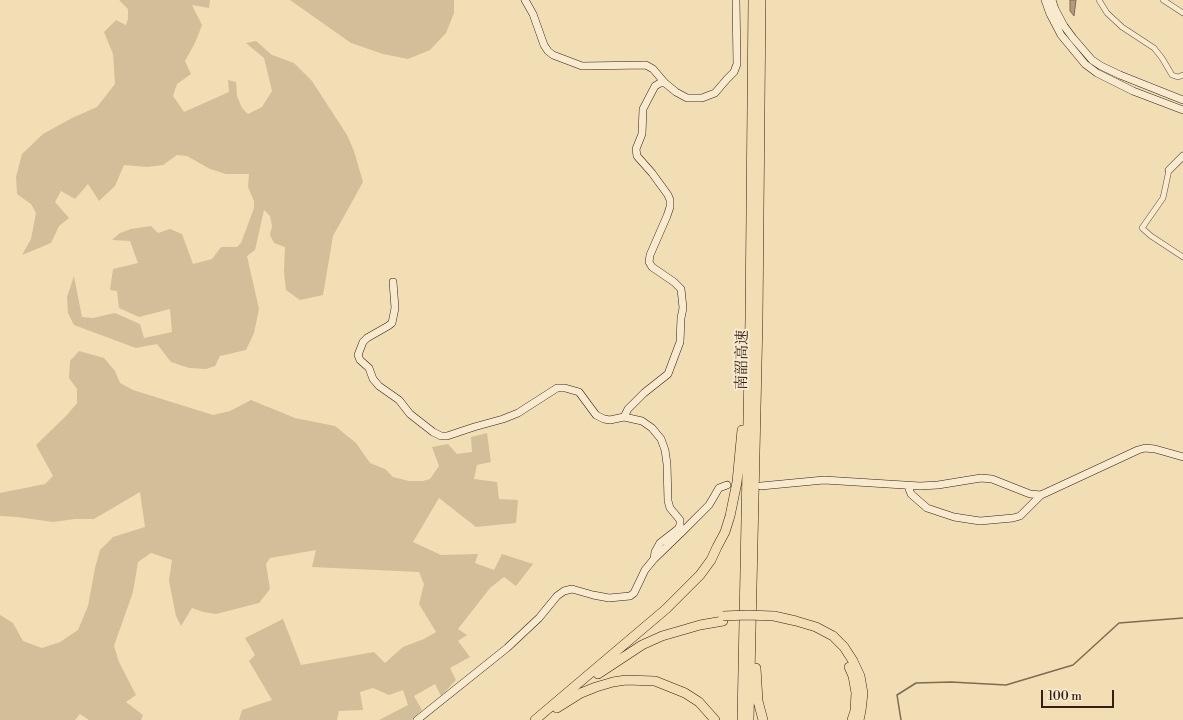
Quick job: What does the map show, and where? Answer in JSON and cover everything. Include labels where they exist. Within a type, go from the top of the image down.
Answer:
[{"type":"highway","name":"南韶高速","points":[[742,720],[750,319],[753,0]]},
{"type":"highway","name":"南韶高速","points":[[749,720],[754,512],[761,0]]},
{"type":"highway","points":[[535,720],[666,609],[700,575],[711,560],[725,532],[737,482],[750,319]]},
{"type":"highway","points":[[754,512],[756,557],[756,676],[758,701],[763,720]]},
{"type":"highway","points":[[600,666],[628,647],[654,634],[692,621],[723,618],[796,621],[816,627],[833,636],[844,647],[853,661],[860,676],[863,693],[859,720]]},
{"type":"highway","points":[[543,718],[604,670],[642,645],[680,630],[723,618]]},
{"type":"highway","points":[[774,619],[812,632],[826,639],[837,648],[846,661],[853,676],[856,693],[855,711],[852,720]]},
{"type":"highway","points":[[543,718],[568,701],[596,687],[614,682],[639,680],[655,681],[684,693],[699,702],[716,720]]},
{"type":"street","points":[[525,0],[533,14],[544,45],[553,55],[582,66],[646,65],[653,69],[665,83],[676,92],[687,98],[702,98],[715,93],[734,72],[737,64],[736,0]]},
{"type":"street","points":[[1045,0],[1050,14],[1061,35],[1081,60],[1097,73],[1133,91],[1183,110]]},
{"type":"street","points":[[1052,0],[1064,26],[1092,60],[1120,75],[1183,100]]},
{"type":"street","points":[[1099,0],[1107,13],[1122,27],[1154,48],[1172,75],[1178,77],[1183,75]]},
{"type":"street","points":[[1162,0],[1183,13]]},
{"type":"street","points":[[624,417],[628,410],[644,393],[668,374],[680,342],[683,308],[681,290],[674,282],[652,267],[649,262],[650,255],[667,216],[670,207],[670,200],[657,179],[637,156],[636,148],[642,134],[644,109],[655,86],[660,83],[665,83]]},
{"type":"street","points":[[1183,158],[1169,170],[1163,198],[1142,228],[1151,236],[1183,257]]},
{"type":"street","points":[[393,282],[395,308],[392,323],[366,338],[362,342],[358,355],[360,360],[369,368],[373,379],[399,400],[410,414],[433,432],[442,436],[447,436],[504,419],[518,413],[557,388],[565,388],[579,392],[596,415],[604,419],[610,420],[624,417],[642,421],[652,428],[661,438],[665,450],[668,501],[670,508],[680,520],[678,529],[660,543],[654,559]]},
{"type":"street","points":[[908,486],[910,494],[927,508],[954,517],[980,522],[1020,516],[1041,495],[1138,450],[1145,448],[1155,449],[1183,457]]},
{"type":"street","points":[[761,486],[824,480],[908,486],[938,484],[981,478],[992,479],[1030,494],[1041,495]]},
{"type":"street","points":[[417,720],[506,648],[539,618],[557,596],[564,591],[572,589],[608,598],[630,596],[634,593],[645,570],[654,559],[709,505],[719,488],[727,485]]},
{"type":"shaded area","points":[[119,0],[210,0],[209,8],[192,5],[202,25],[195,43],[185,61],[191,74],[177,84],[173,96],[184,112],[229,92],[228,80],[236,82],[237,96],[242,108],[248,114],[262,107],[272,91],[264,58],[246,43],[256,41],[272,55],[294,63],[312,81],[347,135],[354,151],[363,182],[333,236],[323,295],[300,300],[286,290],[284,272],[285,247],[274,243],[270,235],[272,226],[270,216],[264,210],[255,250],[247,256],[259,309],[254,333],[246,350],[220,356],[215,366],[206,369],[189,368],[171,362],[157,344],[136,348],[74,325],[68,313],[67,297],[74,276],[82,317],[93,318],[115,313],[140,324],[144,338],[172,332],[170,309],[139,317],[119,308],[117,291],[110,290],[113,269],[138,263],[130,241],[112,240],[120,233],[131,229],[151,226],[158,233],[170,229],[182,234],[193,264],[212,259],[221,247],[237,247],[241,243],[254,208],[254,201],[248,187],[249,174],[226,174],[210,169],[187,156],[177,155],[163,165],[147,167],[124,165],[115,186],[99,201],[88,184],[75,199],[61,191],[55,202],[69,218],[59,226],[51,243],[22,255],[31,239],[36,213],[31,204],[17,194],[16,177],[22,154],[43,134],[72,118],[97,107],[115,84],[113,54],[104,32],[116,20],[126,25],[128,19],[128,9]]},
{"type":"shaded area","points":[[290,0],[454,0],[454,13],[446,33],[430,50],[408,59],[383,54],[351,43]]},
{"type":"shaded area","points":[[1070,0],[1076,0],[1074,16],[1070,11]]},
{"type":"shaded area","points":[[79,351],[104,358],[115,371],[120,383],[133,390],[213,415],[230,411],[251,400],[295,418],[335,426],[356,443],[370,463],[385,469],[393,477],[409,481],[423,481],[430,479],[439,466],[432,447],[448,444],[457,454],[472,452],[471,437],[487,433],[491,462],[477,465],[474,479],[497,482],[499,499],[518,500],[516,523],[476,527],[439,498],[413,542],[441,555],[478,554],[475,563],[494,570],[502,554],[533,564],[516,586],[504,577],[490,588],[458,629],[467,635],[458,641],[470,657],[450,668],[456,680],[441,696],[435,684],[414,696],[422,710],[411,720],[379,720],[408,705],[403,690],[389,695],[373,688],[360,692],[363,710],[339,711],[337,720],[239,720],[242,710],[272,700],[249,661],[255,655],[245,638],[283,619],[301,665],[374,652],[385,663],[403,647],[424,639],[436,632],[419,604],[424,584],[419,572],[312,567],[316,550],[270,558],[266,564],[270,589],[259,603],[216,614],[203,612],[192,608],[181,626],[176,616],[169,581],[172,560],[151,553],[138,562],[133,592],[114,646],[119,662],[136,695],[126,702],[143,715],[141,720],[89,720],[80,714],[75,720],[0,720],[0,615],[13,623],[23,641],[42,648],[60,642],[78,630],[88,606],[100,550],[113,537],[145,527],[140,492],[94,519],[75,519],[53,522],[0,516],[0,493],[45,484],[53,476],[36,445],[67,415],[77,403],[77,389],[69,378],[70,361]]},
{"type":"waterway","points":[[901,720],[897,695],[916,683],[951,682],[1006,685],[1073,665],[1119,623],[1183,618]]}]
